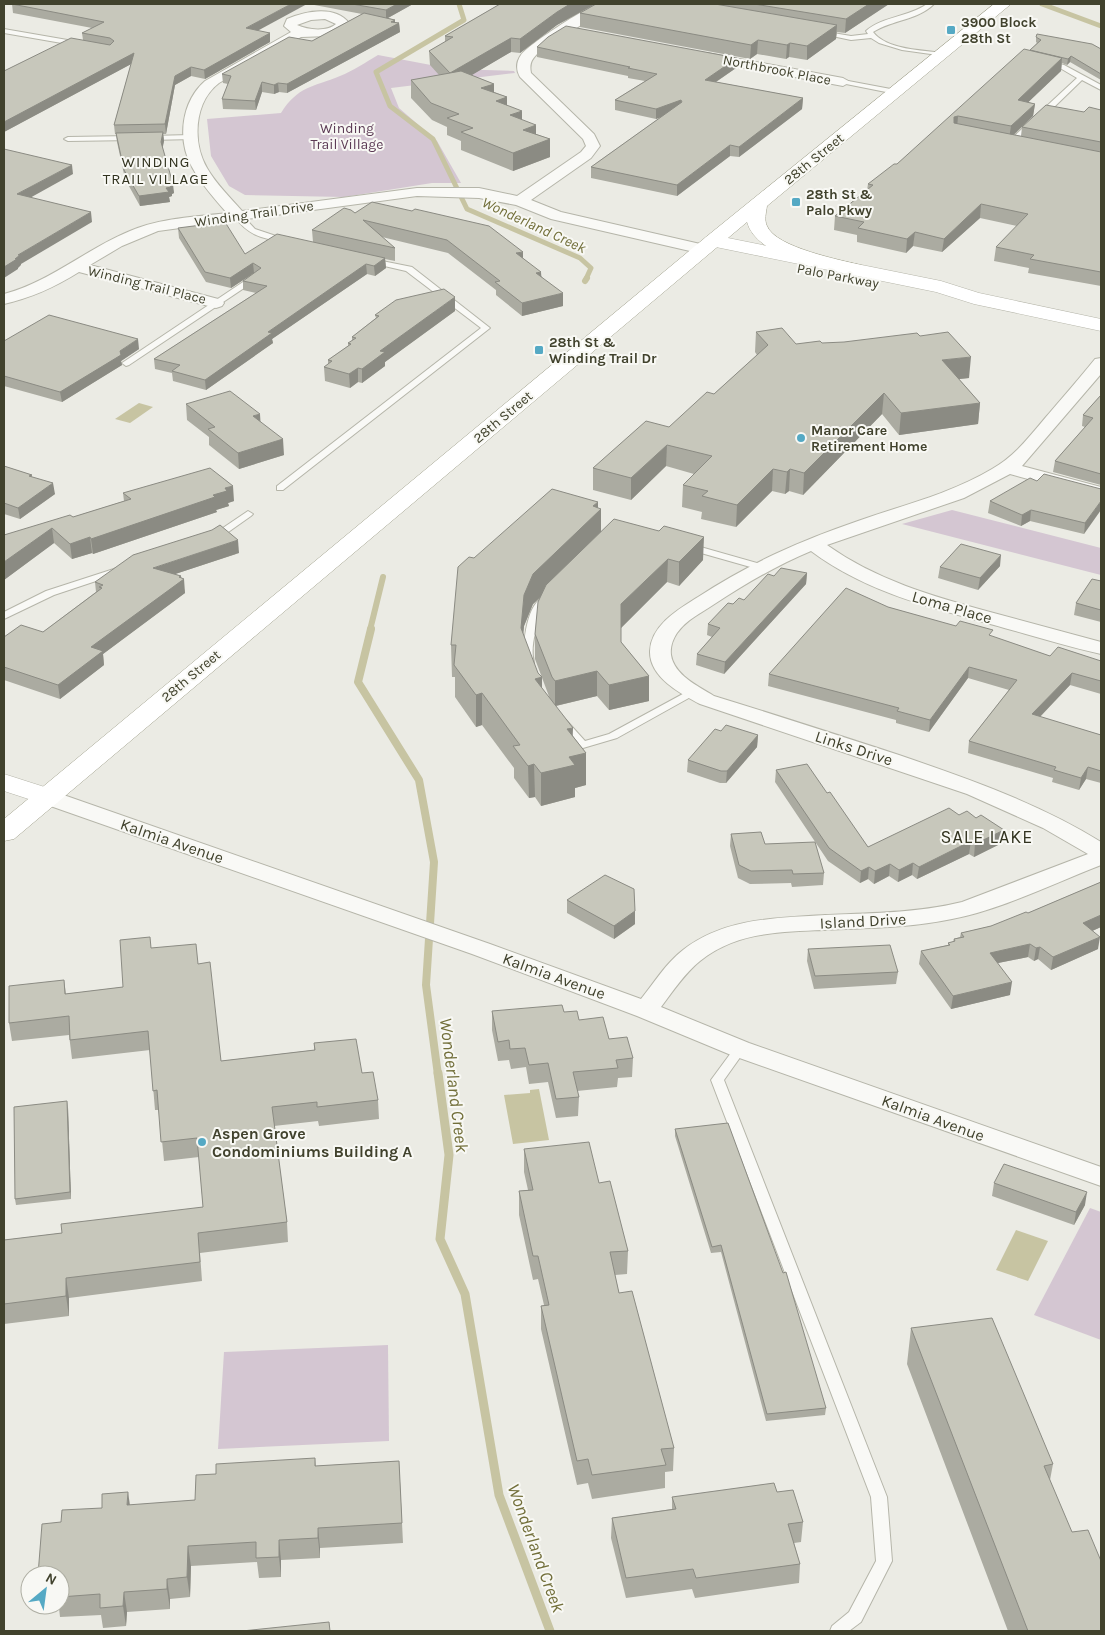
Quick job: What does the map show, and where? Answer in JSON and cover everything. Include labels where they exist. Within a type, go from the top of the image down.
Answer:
[{"type":"main road","name":"28th Street","points":[[4,833],[708,245],[943,55],[1003,4]]},
{"type":"main road","points":[[758,204],[757,224],[759,230],[770,241],[792,251],[857,270]]},
{"type":"main road","name":"Palo Parkway","points":[[708,245],[857,270],[941,287],[974,298],[1101,325]]},
{"type":"main road","name":"Palo Parkway","points":[[708,245],[937,295],[974,298]]},
{"type":"main road","name":"Kalmia Avenue","points":[[4,782],[47,797]]},
{"type":"street","points":[[520,201],[586,155],[593,146],[589,137],[525,74],[523,66],[526,57],[534,48],[598,8]]},
{"type":"street","points":[[563,30],[583,34]]},
{"type":"street","points":[[237,216],[198,167],[191,137],[191,114],[203,89],[219,77],[301,32]]},
{"type":"street","name":"Northbrook Place","points":[[698,55],[843,82]]},
{"type":"street","points":[[217,191],[247,198],[322,204]]},
{"type":"street","name":"Winding Trail Drive","points":[[4,299],[28,293],[141,231],[155,227],[431,191],[479,193],[520,201],[556,216],[708,245]]},
{"type":"street","name":"Winding Trail Place","points":[[78,267],[216,303]]},
{"type":"street","name":"Links Drive","points":[[1101,363],[1093,386],[1020,459],[1008,468],[994,477],[950,497],[813,543],[761,567],[682,616],[671,625],[662,638],[659,654],[666,670],[685,688],[707,700],[958,783],[1030,810],[1074,833],[1101,852]]},
{"type":"street","points":[[1008,468],[1101,493]]},
{"type":"street","name":"Loma Place","points":[[813,543],[844,566],[890,589],[1101,648]]},
{"type":"street","name":"Kalmia Avenue","points":[[47,797],[470,946],[646,1010],[740,1049],[1101,1177]]},
{"type":"street","name":"Island Drive","points":[[646,1010],[691,955],[726,935],[758,926],[911,919],[955,912],[1101,857]]},
{"type":"lane","points":[[871,36],[869,31],[878,25],[919,12],[932,4]]},
{"type":"lane","points":[[4,30],[92,46]]},
{"type":"lane","points":[[816,32],[851,38],[871,36],[894,46],[943,55]]},
{"type":"lane","points":[[1038,61],[1062,66],[1101,88]]},
{"type":"lane","points":[[1012,143],[1082,77]]},
{"type":"lane","points":[[843,82],[896,92]]},
{"type":"lane","points":[[68,139],[191,137]]},
{"type":"lane","points":[[1003,141],[1021,145]]},
{"type":"lane","points":[[237,216],[248,230],[295,243]]},
{"type":"lane","points":[[280,488],[486,328],[409,269],[362,258]]},
{"type":"lane","name":"Winding Trail Place","points":[[126,364],[256,277]]},
{"type":"lane","points":[[201,543],[223,533],[248,514]]},
{"type":"lane","points":[[676,543],[761,567]]},
{"type":"lane","points":[[4,616],[50,593],[128,567]]},
{"type":"lane","points":[[535,677],[528,659],[531,626],[539,607],[552,594]]},
{"type":"lane","points":[[551,711],[583,745],[613,736],[692,692]]},
{"type":"lane","points":[[740,1049],[717,1080],[879,1497],[884,1561],[855,1617],[838,1631]]},
{"type":"green space","name":"Winding Trail Village","points":[[378,55],[452,69],[514,71],[515,73],[391,88],[399,108],[437,141],[461,183],[432,183],[344,197],[245,195],[229,186],[211,156],[207,119],[281,113],[287,104],[300,92],[345,74]]},
{"type":"green space","points":[[952,510],[1101,548],[1101,575],[902,524]]},
{"type":"green space","points":[[1090,1208],[1101,1212],[1101,1340],[1034,1315]]},
{"type":"green space","points":[[388,1345],[389,1441],[218,1449],[224,1352]]},
{"type":"shaded area","points":[[139,403],[153,407],[130,423],[115,419]]},
{"type":"shaded area","points":[[539,1089],[549,1140],[513,1144],[504,1095],[530,1093],[530,1090]]},
{"type":"shaded area","points":[[1016,1230],[1048,1241],[1028,1281],[996,1270]]},
{"type":"building","points":[[12,4],[291,4],[246,28],[270,33],[204,70],[191,67],[175,76],[165,124],[114,125],[134,53],[4,122],[4,71],[71,38],[110,45],[114,41],[110,38],[82,33],[104,22]]},
{"type":"building","points":[[352,4],[397,4],[386,10]]},
{"type":"building","points":[[500,4],[570,4],[520,39],[511,38],[450,73],[429,51],[453,37],[445,36]]},
{"type":"building","points":[[596,4],[715,4],[837,25],[807,46],[758,40],[751,45],[580,13]]},
{"type":"building","points":[[754,4],[869,4],[846,19]]},
{"type":"building","points":[[364,13],[395,20],[391,22],[399,23],[287,84],[278,83],[274,85],[262,82],[255,101],[222,99],[231,76],[222,74],[289,37],[312,41]]},
{"type":"building","points":[[566,26],[737,58],[705,80],[803,98],[739,147],[730,145],[677,185],[591,167],[682,102],[681,100],[656,109],[615,100],[657,74],[537,47],[548,37]]},
{"type":"building","points":[[1037,34],[1092,44],[1101,49],[1101,74],[1071,56],[1068,59],[1030,50],[1041,40],[1036,37]]},
{"type":"building","points":[[1024,49],[1062,58],[1018,100],[1035,104],[1011,126],[958,116],[954,117],[954,123],[1101,152],[1101,272],[1030,259],[1034,255],[996,247],[1028,214],[981,204],[944,239],[915,232],[907,239],[858,228],[864,222],[835,216],[873,185],[868,184],[894,164],[897,164]]},
{"type":"building","points":[[461,71],[494,84],[481,88],[507,97],[496,101],[522,111],[510,115],[536,125],[523,130],[550,139],[513,153],[461,132],[473,128],[447,118],[459,114],[431,103],[411,80]]},
{"type":"building","points":[[1046,105],[1084,112],[1089,107],[1101,110],[1101,142],[1022,127]]},
{"type":"building","points":[[163,132],[161,142],[173,184],[169,184],[171,187],[166,188],[169,192],[139,196],[124,170],[116,133]]},
{"type":"building","points":[[4,149],[72,165],[17,194],[91,212],[18,255],[20,255],[15,259],[17,259],[4,267]]},
{"type":"building","points":[[372,202],[412,211],[415,209],[489,226],[523,252],[516,253],[541,272],[536,273],[563,293],[522,303],[495,282],[500,281],[447,240],[363,220],[395,248],[312,230],[344,208],[355,213]]},
{"type":"building","points":[[225,222],[245,254],[277,234],[385,258],[374,266],[366,264],[268,332],[272,333],[205,380],[172,371],[180,365],[154,359],[267,286],[243,281],[261,268],[253,263],[230,278],[205,272],[178,228]]},
{"type":"building","points":[[444,289],[455,297],[380,351],[385,352],[362,369],[358,368],[349,374],[324,367],[332,361],[328,360],[351,344],[348,343],[356,338],[352,337],[379,316],[375,315],[396,300]]},
{"type":"building","points":[[49,315],[138,339],[120,351],[121,355],[60,392],[4,376],[4,341]]},
{"type":"building","name":"Manor Care Retirement Home","points":[[782,328],[796,344],[820,341],[822,343],[844,342],[917,333],[920,336],[948,332],[971,357],[942,360],[980,403],[901,413],[884,393],[804,473],[790,469],[787,472],[773,469],[737,505],[702,496],[708,491],[683,485],[712,456],[667,445],[631,478],[593,468],[646,421],[669,427],[707,392],[714,394],[768,345],[756,332]]},
{"type":"building","points":[[230,391],[260,414],[253,416],[283,439],[238,453],[208,429],[215,427],[186,404]]},
{"type":"building","points":[[1101,395],[1101,474],[1055,461],[1093,418],[1083,415]]},
{"type":"building","points":[[4,466],[53,483],[18,508],[4,503]]},
{"type":"building","points":[[210,468],[233,486],[225,488],[227,491],[213,495],[215,497],[91,539],[90,537],[70,544],[52,528],[4,562],[4,535],[131,499],[123,493]]},
{"type":"building","points":[[1044,474],[1101,489],[1101,501],[1085,523],[1031,510],[1022,515],[990,501],[1030,478],[1037,481]]},
{"type":"building","points":[[552,489],[598,502],[593,506],[601,509],[533,574],[524,595],[521,628],[538,673],[542,677],[535,679],[573,728],[567,729],[586,753],[569,757],[575,765],[541,773],[534,764],[528,766],[513,746],[520,745],[482,693],[476,695],[454,665],[456,645],[451,645],[458,567],[469,557],[474,558]]},
{"type":"building","points":[[614,519],[659,531],[664,526],[704,537],[679,562],[668,559],[621,604],[621,642],[649,676],[609,685],[597,671],[555,681],[535,634],[538,602],[546,585]]},
{"type":"building","points":[[220,525],[238,540],[153,568],[181,576],[179,577],[184,579],[91,647],[103,651],[58,685],[4,667],[4,637],[21,625],[43,632],[102,588],[99,587],[103,585],[95,582],[133,555],[212,530]]},
{"type":"building","points":[[961,544],[1001,555],[980,578],[940,567]]},
{"type":"building","points":[[781,568],[807,573],[725,662],[697,654],[720,628],[708,624],[728,603],[733,604],[739,598],[744,600],[768,574],[774,576]]},
{"type":"building","points":[[1092,579],[1101,581],[1101,610],[1076,603]]},
{"type":"building","points":[[846,588],[888,607],[956,626],[960,621],[993,630],[989,635],[1050,656],[1058,647],[1101,661],[1101,681],[1072,673],[1032,714],[1101,735],[1101,771],[1088,767],[1081,778],[1054,770],[1056,767],[969,741],[1017,680],[969,667],[930,720],[897,711],[899,708],[769,674]]},
{"type":"building","points":[[726,725],[758,735],[727,771],[721,771],[688,760],[715,729],[721,731]]},
{"type":"building","points":[[807,764],[827,793],[830,792],[868,847],[949,808],[959,815],[967,811],[976,818],[981,815],[1004,830],[975,844],[971,841],[919,867],[913,863],[899,870],[890,864],[875,871],[869,867],[861,871],[829,848],[776,770]]},
{"type":"building","points":[[761,832],[765,844],[815,842],[824,873],[793,874],[792,870],[751,871],[739,865],[731,834]]},
{"type":"building","points":[[605,875],[634,889],[635,911],[614,926],[567,900]]},
{"type":"building","points":[[1101,882],[1101,915],[1083,923],[1100,937],[1053,957],[1040,947],[1036,948],[1030,944],[990,953],[1012,982],[953,996],[921,951],[950,945],[948,943],[955,941],[954,939],[964,937],[961,933],[991,926],[1026,912],[1028,913]]},
{"type":"building","name":"Aspen Grove Condominiums Building A","points":[[150,937],[151,948],[196,944],[198,964],[210,962],[221,1061],[315,1050],[314,1043],[356,1039],[362,1073],[373,1072],[378,1100],[317,1107],[317,1102],[272,1107],[287,1222],[198,1233],[200,1262],[66,1278],[66,1296],[4,1304],[4,1240],[62,1233],[61,1224],[203,1207],[197,1138],[161,1142],[157,1090],[153,1091],[148,1031],[70,1040],[69,1016],[9,1023],[9,986],[64,980],[65,994],[123,987],[120,940]]},
{"type":"building","points":[[890,945],[898,972],[815,976],[808,949]]},
{"type":"building","points":[[562,1005],[564,1012],[577,1011],[579,1020],[603,1017],[609,1039],[627,1037],[633,1058],[616,1060],[618,1068],[573,1072],[579,1097],[556,1099],[548,1063],[529,1065],[525,1048],[510,1049],[509,1040],[498,1042],[492,1011]]},
{"type":"building","points":[[67,1101],[70,1192],[15,1199],[14,1107]]},
{"type":"building","points":[[728,1123],[783,1273],[786,1272],[826,1408],[767,1414],[721,1245],[712,1247],[675,1129]]},
{"type":"building","points":[[589,1142],[599,1183],[610,1181],[628,1251],[610,1252],[619,1293],[632,1291],[674,1448],[661,1449],[666,1465],[592,1475],[588,1459],[577,1461],[541,1306],[549,1305],[538,1256],[533,1256],[519,1191],[533,1190],[524,1149]]},
{"type":"building","points":[[1004,1164],[1087,1192],[1076,1212],[994,1183]]},
{"type":"building","points":[[992,1318],[1053,1464],[1044,1466],[1072,1532],[1088,1530],[1101,1561],[1101,1631],[1028,1631],[911,1328]]},
{"type":"building","points":[[315,1458],[315,1466],[399,1461],[402,1523],[318,1528],[318,1538],[279,1540],[279,1557],[256,1558],[256,1542],[188,1546],[187,1577],[167,1579],[167,1589],[124,1592],[123,1606],[100,1608],[100,1594],[70,1596],[70,1565],[39,1565],[42,1524],[61,1522],[62,1510],[102,1508],[102,1494],[128,1492],[127,1505],[195,1500],[196,1475],[216,1474],[216,1464]]},
{"type":"building","points":[[774,1483],[777,1492],[793,1490],[803,1522],[788,1524],[800,1564],[696,1578],[693,1569],[626,1578],[612,1518],[676,1509],[672,1497]]},
{"type":"building","points":[[329,1622],[330,1631],[242,1631]]},
{"type":"waterway","name":"Wonderland Creek","points":[[459,4],[464,20],[376,72],[390,106],[433,139],[467,209],[580,258],[591,268],[586,279]]},
{"type":"waterway","points":[[1042,4],[1101,26]]},
{"type":"waterway","name":"Wonderland Creek","points":[[370,630],[383,577]]},
{"type":"waterway","name":"Wonderland Creek","points":[[371,629],[358,682],[419,780],[434,862],[426,985],[438,1075]]},
{"type":"waterway","name":"Wonderland Creek","points":[[438,1073],[449,1155],[440,1239],[465,1294],[499,1495],[550,1631]]},
{"type":"place","name":"3900 Block 28th St","points":[[951,30]]},
{"type":"place","name":"28th St & Palo Pkwy","points":[[796,202]]},
{"type":"place","name":"28th St & Winding Trail Dr","points":[[539,350]]},
{"type":"place","name":"Manor Care Retirement Home","points":[[801,438]]},
{"type":"place","name":"Aspen Grove Condominiums Building A","points":[[202,1142]]},
{"type":"district","name":"WINDING TRAIL VILLAGE","points":[[156,170]]},
{"type":"district","name":"SALE LAKE","points":[[987,837]]}]
